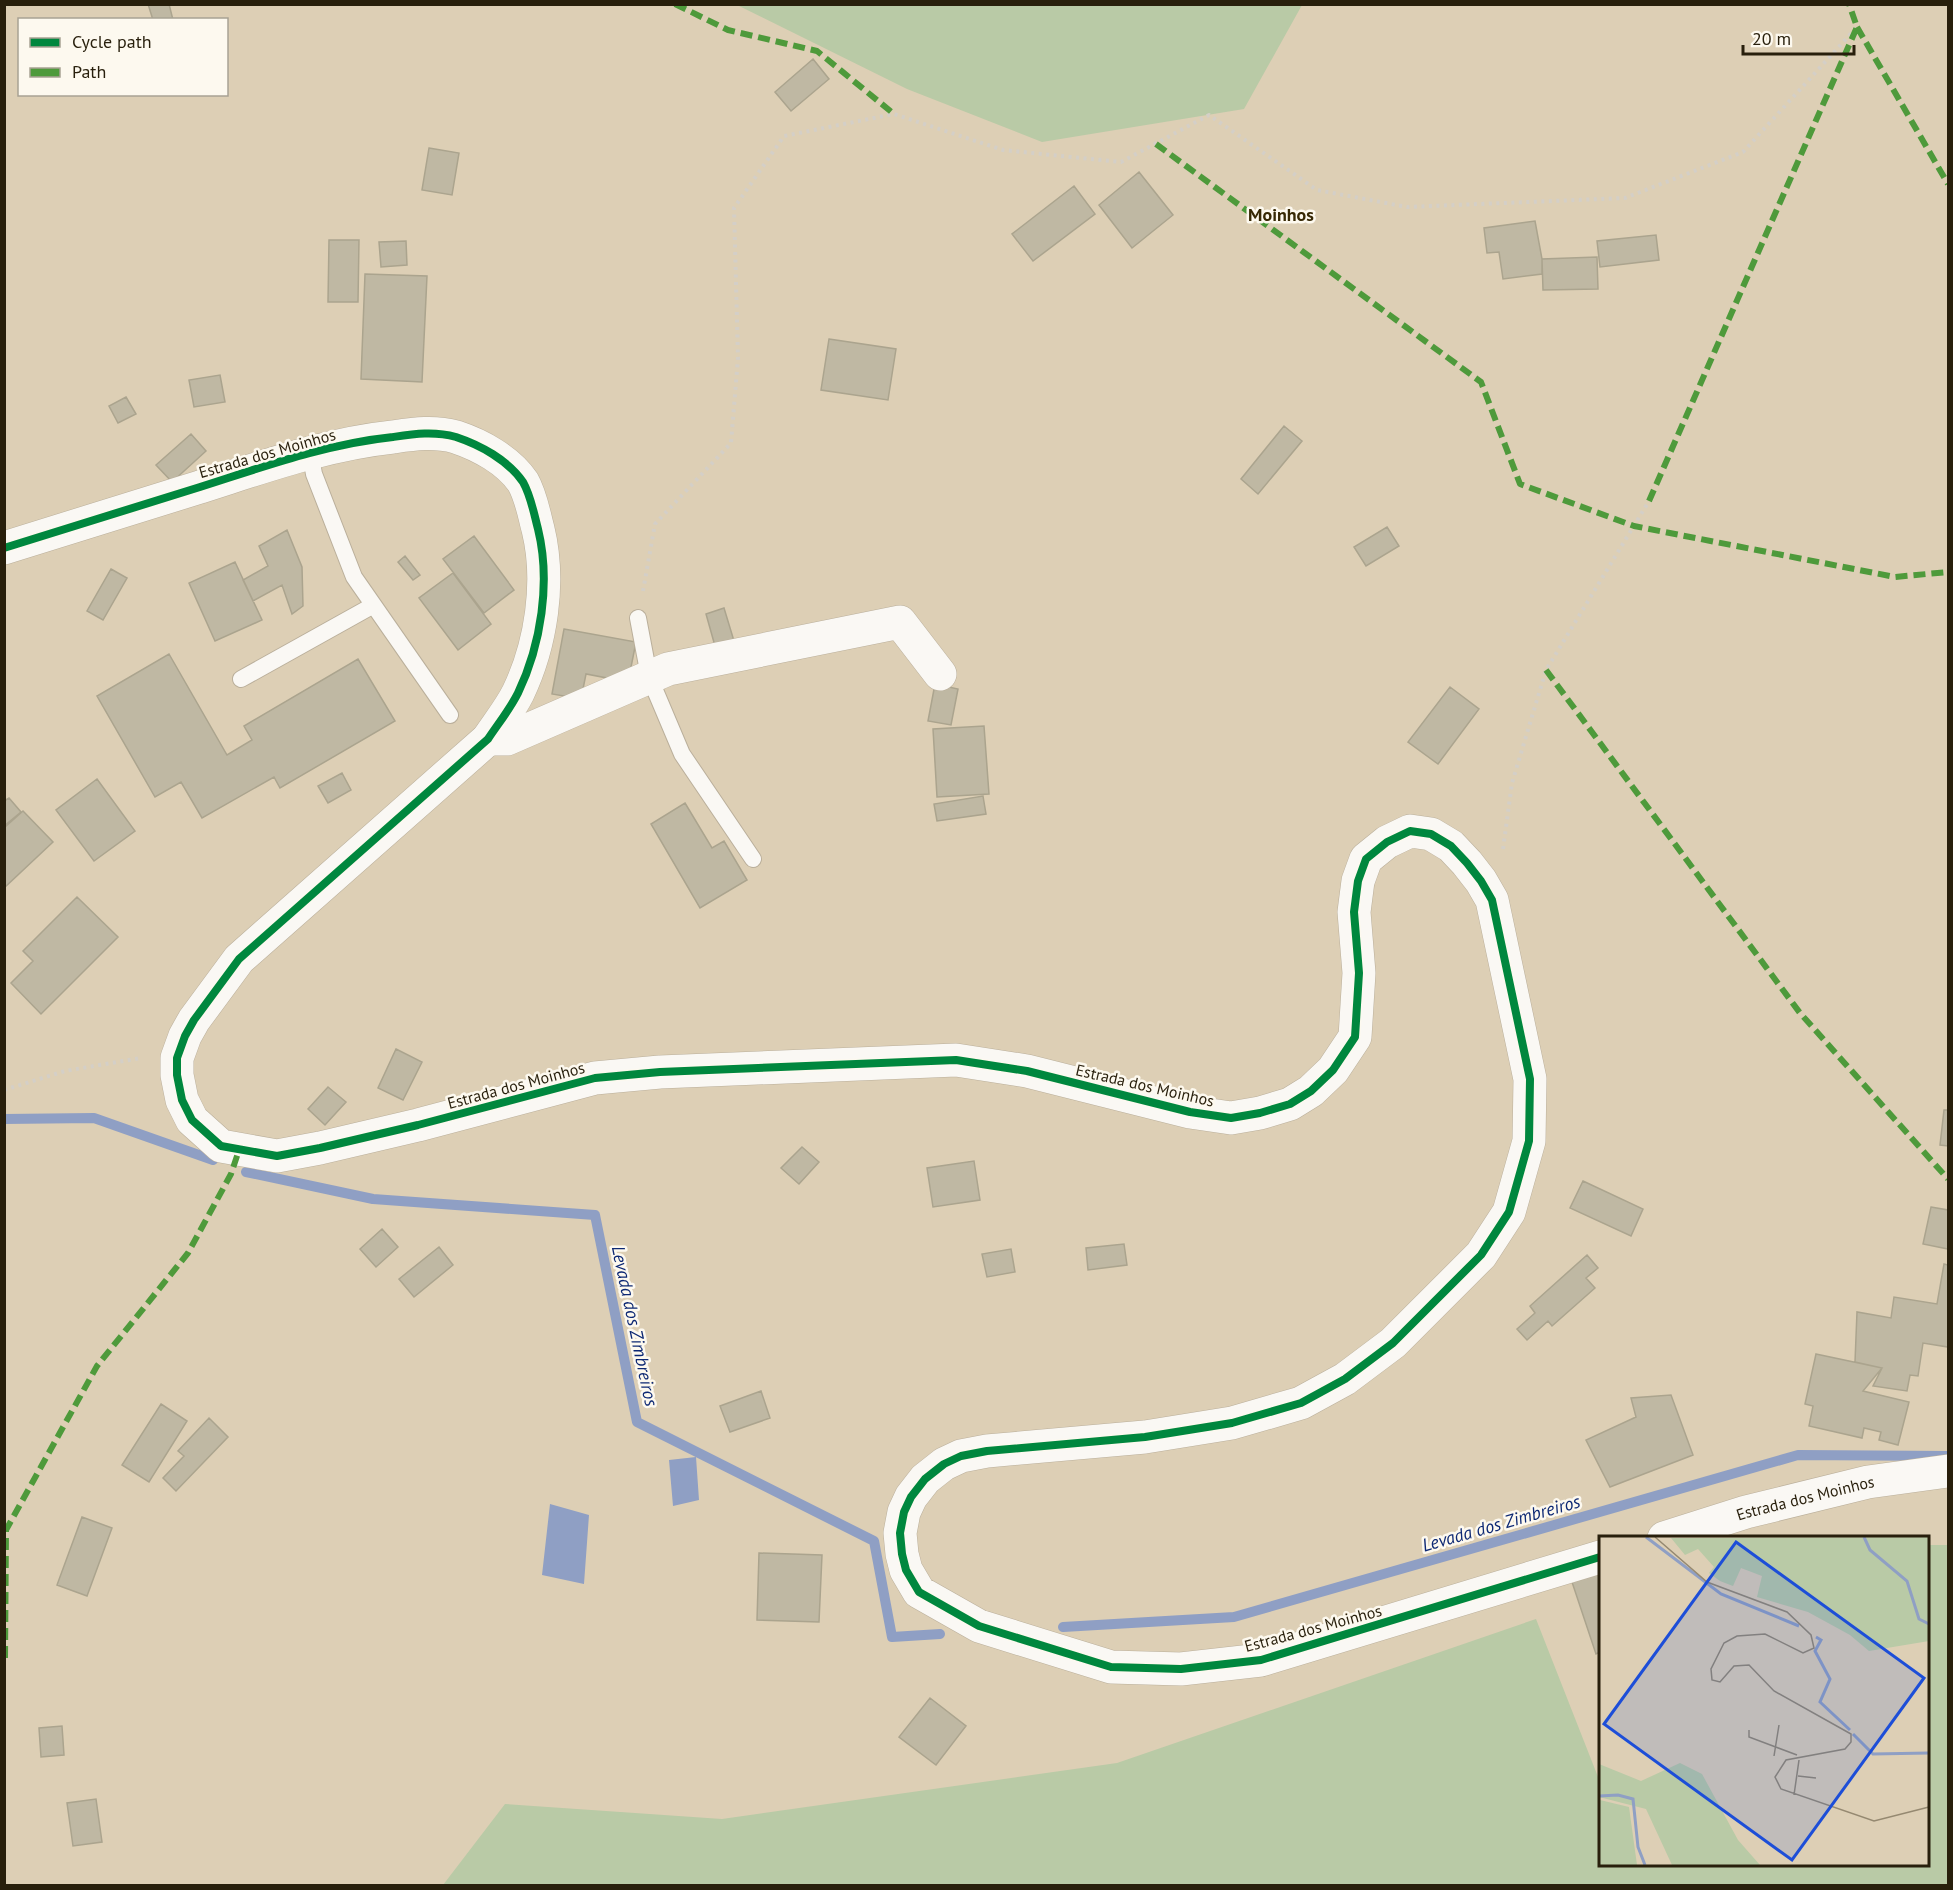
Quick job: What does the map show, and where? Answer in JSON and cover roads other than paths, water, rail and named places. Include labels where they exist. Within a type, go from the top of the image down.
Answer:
[{"type":"street","name":"Estrada dos Moinhos","points":[[4,548],[310,452],[369,439],[424,432],[455,437],[486,450],[506,464],[523,482],[532,503],[540,537],[543,578],[541,610],[533,654],[517,695],[488,739],[239,959],[194,1020],[185,1036],[177,1058],[177,1075],[182,1100],[192,1120],[221,1146],[277,1156],[407,1128],[595,1078],[684,1071],[956,1060],[1027,1071],[1190,1112],[1231,1118],[1260,1113],[1290,1104],[1311,1091],[1333,1070],[1355,1037],[1359,973],[1354,912],[1358,881],[1366,859],[1387,842],[1410,831],[1431,834],[1452,846],[1481,881],[1492,900],[1530,1079],[1529,1141],[1509,1212],[1481,1255],[1393,1343],[1345,1379],[1301,1403],[1232,1423],[1145,1437],[987,1451],[961,1456],[944,1464],[925,1479],[911,1497],[904,1512],[900,1533],[902,1554],[906,1570],[919,1592],[979,1626],[1111,1667],[1181,1669],[1261,1660],[1599,1557]]},
{"type":"street","points":[[488,739],[507,739],[668,669],[900,622],[940,674]]},
{"type":"street","name":"Estrada dos Moinhos","points":[[1670,1536],[1746,1512],[1868,1482],[1948,1470]]},
{"type":"lane","points":[[310,452],[314,474],[354,577],[450,715]]},
{"type":"lane","points":[[241,679],[372,606]]},
{"type":"lane","points":[[638,618],[650,676],[682,754],[753,859]]},
{"type":"water","points":[[696,1457],[699,1500],[673,1506],[669,1460]]},
{"type":"water","points":[[550,1504],[589,1515],[584,1584],[542,1575]]},
{"type":"waterway","name":"Levada dos Zimbreiros","points":[[4,1119],[94,1118],[213,1160]]},
{"type":"waterway","name":"Levada dos Zimbreiros","points":[[246,1172],[373,1199],[595,1215],[637,1422],[874,1541],[892,1637],[940,1634]]},
{"type":"waterway","name":"Levada dos Zimbreiros","points":[[1063,1627],[1234,1617],[1798,1455],[1948,1456]]},
{"type":"district","name":"Moinhos","points":[[1281,214]]}]
